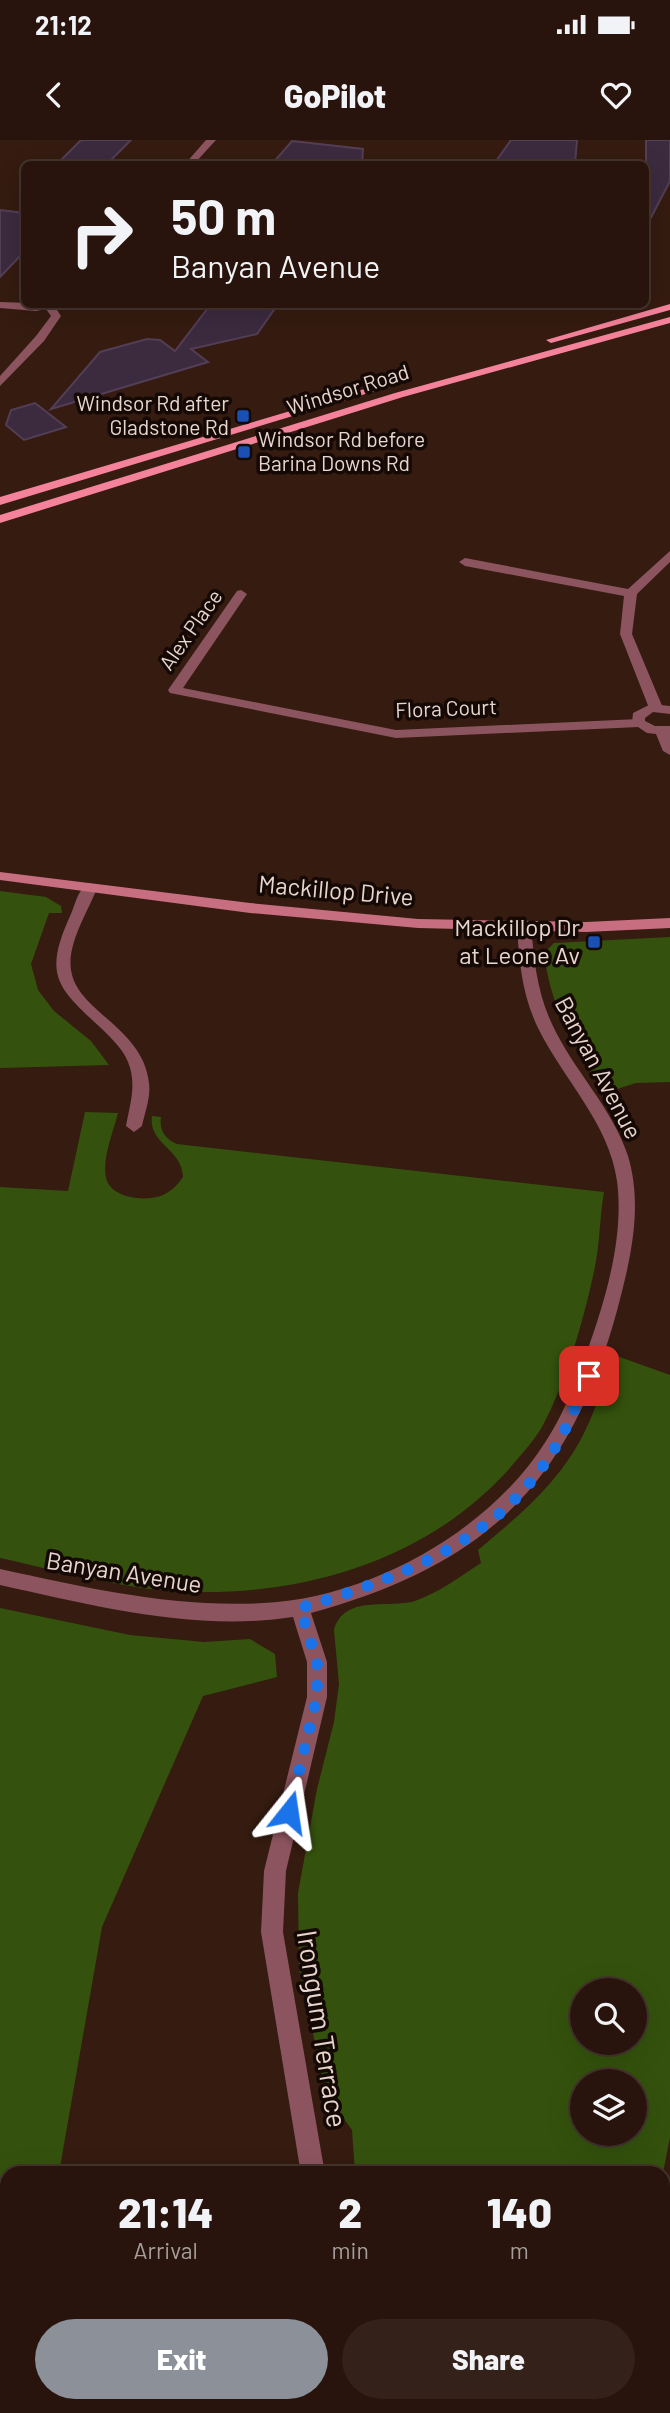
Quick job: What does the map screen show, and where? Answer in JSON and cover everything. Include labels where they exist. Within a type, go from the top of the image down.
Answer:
[{"type":"main road","name":"Windsor Road","points":[[0,501],[375,389],[670,307]]},
{"type":"main road","name":"Windsor Road","points":[[0,519],[398,395],[670,320]]},
{"type":"main road","name":"Mackillop Drive","points":[[0,876],[345,916],[524,926],[624,927],[670,923]]},
{"type":"street","points":[[192,161],[211,140]]},
{"type":"street","points":[[0,305],[21,308]]},
{"type":"street","points":[[0,383],[54,325],[57,316],[53,308]]},
{"type":"street","points":[[656,708],[626,634],[631,593],[670,555]]},
{"type":"street","points":[[466,562],[631,593]]},
{"type":"street","name":"Alex Place","points":[[175,690],[241,594]]},
{"type":"street","name":"Flora Court","points":[[175,690],[396,734],[639,723]]},
{"type":"street","points":[[670,710],[643,710],[638,716],[639,723],[666,730],[670,751]]},
{"type":"street","points":[[90,888],[64,955],[64,971],[67,984],[80,1000],[131,1048],[142,1084],[134,1126]]},
{"type":"street","name":"Banyan Avenue","points":[[0,1577],[155,1608],[233,1611],[300,1608],[405,1573],[457,1544],[507,1506],[544,1464],[571,1418],[589,1376],[620,1258],[626,1217],[625,1179],[613,1140],[551,1036],[535,1003],[528,969],[524,926]]},
{"type":"street","name":"Irongum Terrace","points":[[300,1608],[317,1662],[317,1697],[275,1871],[272,1932],[312,2166]]},
{"type":"green space","points":[[0,891],[46,897],[61,906],[62,913],[49,913],[31,964],[38,990],[54,1011],[91,1041],[109,1065],[0,1068]]},
{"type":"green space","points":[[670,937],[670,1082],[636,1083],[614,1090],[623,1104],[613,1107],[578,1052],[560,1016],[544,953],[554,943]]},
{"type":"green space","points":[[85,1112],[118,1113],[107,1154],[106,1178],[115,1190],[130,1197],[163,1195],[183,1177],[177,1159],[155,1133],[152,1116],[161,1117],[164,1133],[169,1140],[177,1144],[604,1192],[596,1261],[581,1323],[559,1390],[535,1438],[509,1469],[475,1502],[438,1529],[398,1551],[311,1581],[265,1589],[172,1591],[107,1582],[0,1558],[0,1187],[68,1191]]},
{"type":"green space","points":[[614,1355],[670,1375],[670,2137],[664,2166],[355,2166],[352,2130],[326,2094],[299,1968],[298,1893],[317,1789],[334,1722],[339,1684],[334,1630],[347,1611],[368,1605],[404,1603],[424,1598],[481,1563],[478,1550],[509,1524],[552,1481],[585,1431]]},
{"type":"green space","points":[[0,1608],[130,1635],[204,1642],[250,1639],[275,1654],[277,1677],[203,1696],[102,1927],[60,2166],[0,2166]]},
{"type":"building","points":[[81,140],[131,140],[110,161],[60,161]]},
{"type":"building","points":[[511,140],[577,140],[575,161],[496,161]]},
{"type":"building","points":[[646,140],[670,140],[670,181],[649,221],[649,161],[646,161]]},
{"type":"building","points":[[292,141],[363,149],[362,161],[275,161]]},
{"type":"building","points":[[0,210],[21,213],[21,255],[0,277]]},
{"type":"building","points":[[208,308],[275,308],[257,334],[191,349],[208,362],[51,409],[100,352],[147,339],[160,340],[175,351]]},
{"type":"building","points":[[35,403],[66,427],[24,440],[6,425],[11,410]]},
{"type":"place","name":"Windsor Rd after Gladstone Rd","points":[[243,416]]},
{"type":"place","name":"Windsor Rd before Barina Downs Rd","points":[[244,452]]},
{"type":"place","name":"Mackillop Dr at Leone Av","points":[[594,942]]},
{"type":"route","points":[[289,1812],[317,1697],[317,1662],[300,1608],[405,1573],[457,1544],[507,1506],[544,1464],[571,1418],[589,1376]]}]
